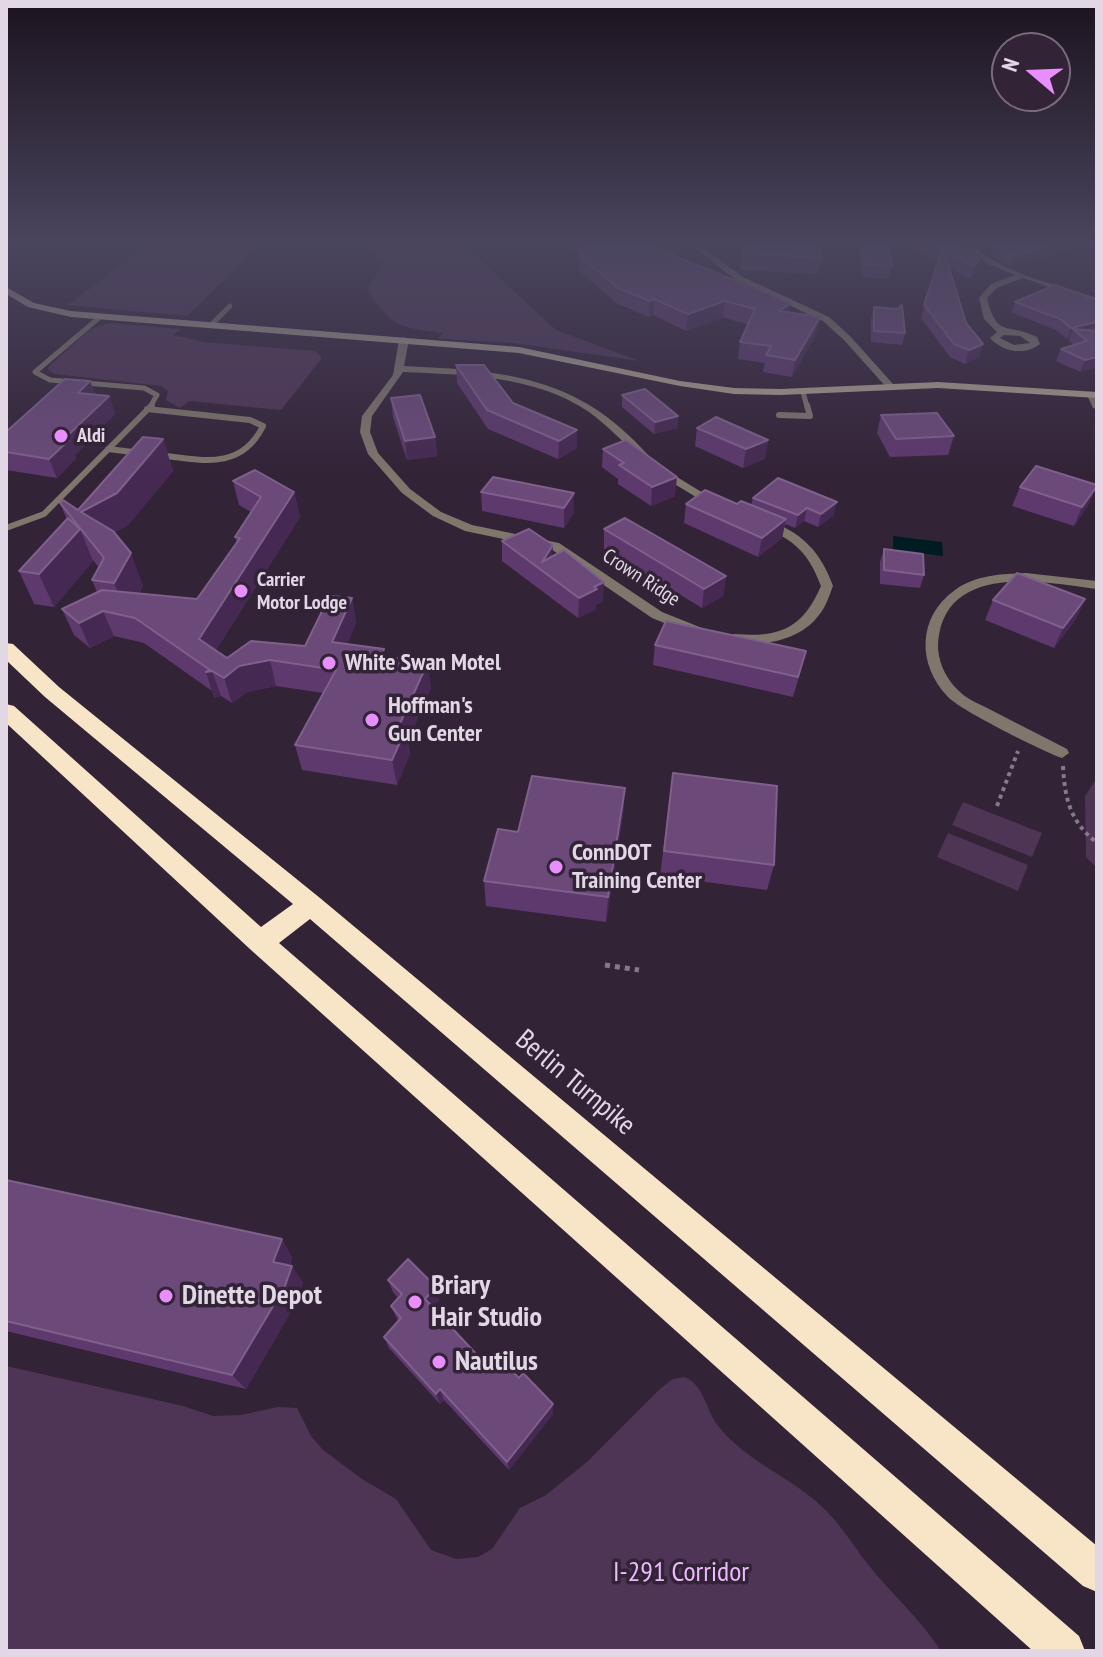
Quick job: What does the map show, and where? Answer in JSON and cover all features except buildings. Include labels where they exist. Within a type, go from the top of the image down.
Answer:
[{"type":"highway","name":"Berlin Turnpike","points":[[6,649],[77,713],[311,905],[1097,1572]]},
{"type":"highway","points":[[6,711],[260,942],[1064,1651]]},
{"type":"highway","points":[[260,942],[311,905]]},
{"type":"street","points":[[174,322],[542,353],[680,384],[732,391],[803,392],[943,384],[1094,395],[1097,406]]},
{"type":"street","points":[[830,322],[890,386]]},
{"type":"street","points":[[992,322],[1002,332]]},
{"type":"street","name":"Crown Ridge","points":[[404,340],[401,369],[367,416],[365,432],[373,454],[406,491],[437,514],[469,528],[555,546],[657,615],[711,635],[754,641],[789,633],[814,614],[827,586],[819,560],[793,535],[755,520]]},
{"type":"street","points":[[401,369],[514,379],[570,396],[595,411],[660,471],[703,499],[729,509]]},
{"type":"street","points":[[1062,753],[956,698],[936,673],[930,641],[939,612],[957,594],[982,580],[1017,576],[1097,585]]},
{"type":"lane","points":[[6,528],[44,514],[157,395],[150,389],[50,380],[37,375],[35,372],[39,367],[94,322]]},
{"type":"lane","points":[[779,415],[810,416],[803,392]]},
{"type":"lane","points":[[108,449],[225,461],[238,457],[262,431],[258,422],[250,420],[147,409]]},
{"type":"path","points":[[997,806],[1024,733]]},
{"type":"path","points":[[1062,753],[1064,799],[1076,827],[1097,843]]},
{"type":"path","points":[[605,965],[639,970]]},
{"type":"green space","points":[[548,322],[556,330],[640,361],[513,343],[438,338],[443,333],[398,323]]},
{"type":"green space","points":[[110,323],[181,329],[173,335],[204,342],[315,351],[322,358],[281,410],[189,401],[180,408],[166,400],[168,391],[161,386],[55,374],[48,370],[91,329]]},
{"type":"green space","points":[[1097,778],[1097,868],[1086,857],[1085,796]]},
{"type":"green space","points":[[963,802],[1042,833],[1032,857],[952,825]]},
{"type":"green space","points":[[948,833],[1028,865],[1018,891],[937,857]]},
{"type":"green space","name":"I-291 Corridor","points":[[6,1366],[183,1406],[213,1416],[241,1415],[278,1407],[297,1408],[311,1436],[323,1450],[396,1499],[431,1550],[456,1559],[478,1557],[492,1549],[520,1508],[546,1495],[588,1461],[661,1388],[673,1379],[685,1377],[697,1386],[715,1421],[730,1439],[827,1512],[941,1651],[6,1651]]},
{"type":"water","points":[[893,536],[942,542],[943,556],[893,550]]},
{"type":"place","name":"Aldi","points":[[61,436]]},
{"type":"place","name":"Carrier Motor Lodge","points":[[241,591]]},
{"type":"place","name":"White Swan Motel","points":[[329,663]]},
{"type":"place","name":"Hoffman's Gun Center","points":[[372,720]]},
{"type":"place","name":"ConnDOT Training Center","points":[[556,867]]},
{"type":"place","name":"Dinette Depot","points":[[166,1296]]},
{"type":"place","name":"Briary Hair Studio","points":[[415,1302]]},
{"type":"place","name":"Nautilus","points":[[439,1362]]}]
